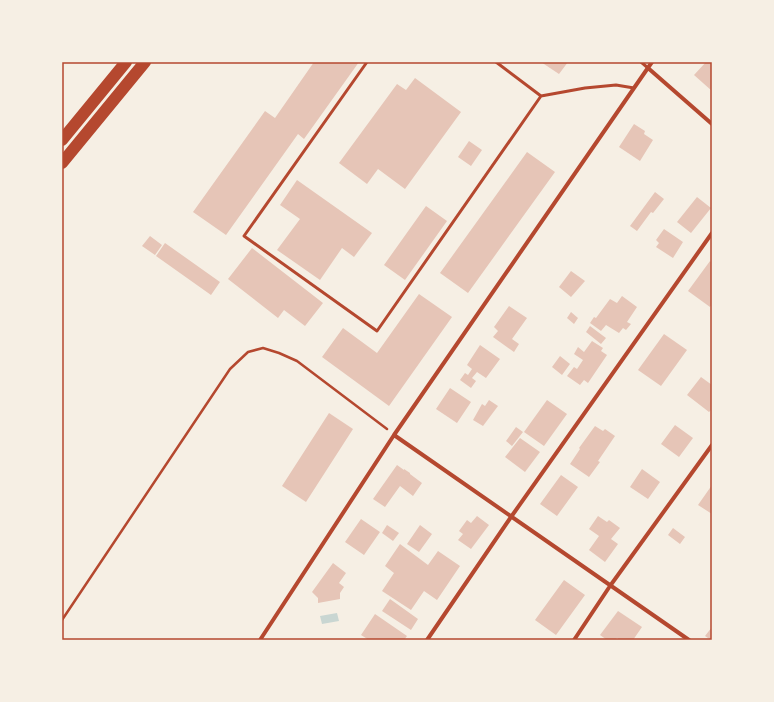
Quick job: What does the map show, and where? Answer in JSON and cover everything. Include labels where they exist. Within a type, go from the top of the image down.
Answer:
[{"type":"highway","points":[[62,140],[126,62]]},
{"type":"highway","points":[[62,163],[145,62]]},
{"type":"street","points":[[260,640],[394,435],[652,62]]},
{"type":"street","points":[[648,68],[712,124]]},
{"type":"street","points":[[427,640],[511,517],[712,233]]},
{"type":"street","points":[[394,435],[688,640]]},
{"type":"street","points":[[574,640],[610,586],[712,445]]},
{"type":"lane","points":[[367,62],[244,236],[377,331],[541,96],[585,88],[616,85],[634,88]]},
{"type":"lane","points":[[496,62],[541,96]]},
{"type":"lane","points":[[641,62],[648,68]]},
{"type":"path","points":[[62,620],[230,368],[248,352],[263,348],[279,353],[297,362],[394,435]]},
{"type":"shaded area","points":[[337,613],[339,621],[322,624],[320,616]]},
{"type":"building","points":[[314,62],[359,62],[304,139],[298,134],[226,235],[193,212],[265,111],[275,118]]},
{"type":"building","points":[[541,62],[568,62],[559,74]]},
{"type":"building","points":[[706,62],[712,62],[712,91],[694,75]]},
{"type":"building","points":[[415,78],[461,112],[405,189],[378,169],[367,184],[339,163],[397,84],[406,90]]},
{"type":"building","points":[[634,124],[645,131],[644,134],[653,140],[640,161],[619,147]]},
{"type":"building","points":[[469,141],[482,150],[471,166],[458,157]]},
{"type":"building","points":[[527,152],[555,172],[468,293],[440,273]]},
{"type":"building","points":[[297,180],[372,233],[354,257],[342,248],[320,280],[277,250],[300,219],[280,205]]},
{"type":"building","points":[[655,192],[664,199],[653,213],[651,212],[637,231],[630,226]]},
{"type":"building","points":[[697,197],[711,208],[691,233],[677,222]]},
{"type":"building","points":[[426,206],[447,221],[405,280],[384,265]]},
{"type":"building","points":[[664,229],[683,242],[673,258],[656,247],[659,243],[656,240]]},
{"type":"building","points":[[150,236],[162,245],[155,255],[142,246]]},
{"type":"building","points":[[165,243],[220,282],[211,295],[156,256]]},
{"type":"building","points":[[252,248],[323,303],[305,326],[284,310],[278,318],[228,279]]},
{"type":"building","points":[[710,261],[712,263],[712,304],[710,307],[688,291]]},
{"type":"building","points":[[571,271],[585,281],[571,297],[559,287]]},
{"type":"building","points":[[419,294],[452,317],[389,406],[322,357],[343,328],[377,353]]},
{"type":"building","points":[[622,296],[637,307],[627,322],[631,324],[626,330],[623,328],[619,333],[606,325],[601,331],[590,323],[594,317],[596,318],[610,299],[617,303]]},
{"type":"building","points":[[509,306],[527,318],[512,339],[519,344],[514,352],[493,337],[498,331],[494,327]]},
{"type":"building","points":[[571,312],[578,318],[574,324],[567,318]]},
{"type":"building","points":[[590,326],[606,338],[601,344],[586,332]]},
{"type":"building","points":[[664,334],[687,350],[661,386],[638,370]]},
{"type":"building","points":[[592,341],[603,348],[601,351],[607,355],[588,383],[584,380],[580,385],[567,376],[574,367],[577,369],[583,360],[574,354],[578,347],[584,352]]},
{"type":"building","points":[[480,345],[500,359],[486,378],[477,372],[472,378],[476,381],[471,388],[460,380],[465,373],[468,375],[472,369],[467,365]]},
{"type":"building","points":[[560,356],[570,364],[562,375],[552,367]]},
{"type":"building","points":[[701,377],[712,385],[712,409],[709,412],[687,395]]},
{"type":"building","points":[[450,388],[471,402],[457,423],[436,409]]},
{"type":"building","points":[[489,400],[498,406],[483,426],[473,420],[482,404],[485,406]]},
{"type":"building","points":[[547,400],[567,414],[544,446],[524,432]]},
{"type":"building","points":[[329,413],[353,429],[306,502],[282,486]]},
{"type":"building","points":[[675,425],[693,438],[679,457],[661,444]]},
{"type":"building","points":[[595,426],[603,431],[605,429],[615,436],[598,461],[600,462],[589,477],[570,464],[580,449],[579,448]]},
{"type":"building","points":[[516,427],[523,432],[512,446],[506,441]]},
{"type":"building","points":[[520,438],[540,452],[525,472],[505,457]]},
{"type":"building","points":[[397,465],[422,483],[413,496],[400,486],[385,507],[373,499]]},
{"type":"building","points":[[642,469],[660,482],[648,499],[630,487]]},
{"type":"building","points":[[561,475],[578,487],[557,516],[540,504]]},
{"type":"building","points":[[712,485],[712,514],[698,505]]},
{"type":"building","points":[[477,516],[489,525],[471,549],[458,540],[463,534],[459,531],[467,520],[471,523]]},
{"type":"building","points":[[598,516],[607,522],[609,520],[620,528],[611,539],[618,544],[605,562],[589,550],[599,536],[589,529]]},
{"type":"building","points":[[361,519],[380,532],[364,555],[345,542]]},
{"type":"building","points":[[387,525],[399,533],[393,541],[382,533]]},
{"type":"building","points":[[420,525],[432,534],[419,552],[407,544]]},
{"type":"building","points":[[673,528],[685,537],[680,544],[668,535]]},
{"type":"building","points":[[400,544],[428,565],[438,551],[460,566],[437,600],[424,591],[411,610],[382,591],[394,573],[385,566]]},
{"type":"building","points":[[333,563],[346,573],[339,583],[344,587],[340,593],[340,599],[318,603],[318,598],[312,592]]},
{"type":"building","points":[[564,580],[585,595],[556,635],[535,620]]},
{"type":"building","points":[[390,599],[418,619],[411,630],[382,611]]},
{"type":"building","points":[[618,611],[642,627],[633,640],[620,640],[617,638],[615,640],[607,640],[600,635]]},
{"type":"building","points":[[375,614],[407,636],[404,640],[369,640],[361,635]]},
{"type":"building","points":[[712,627],[712,640],[711,640],[705,636]]}]
